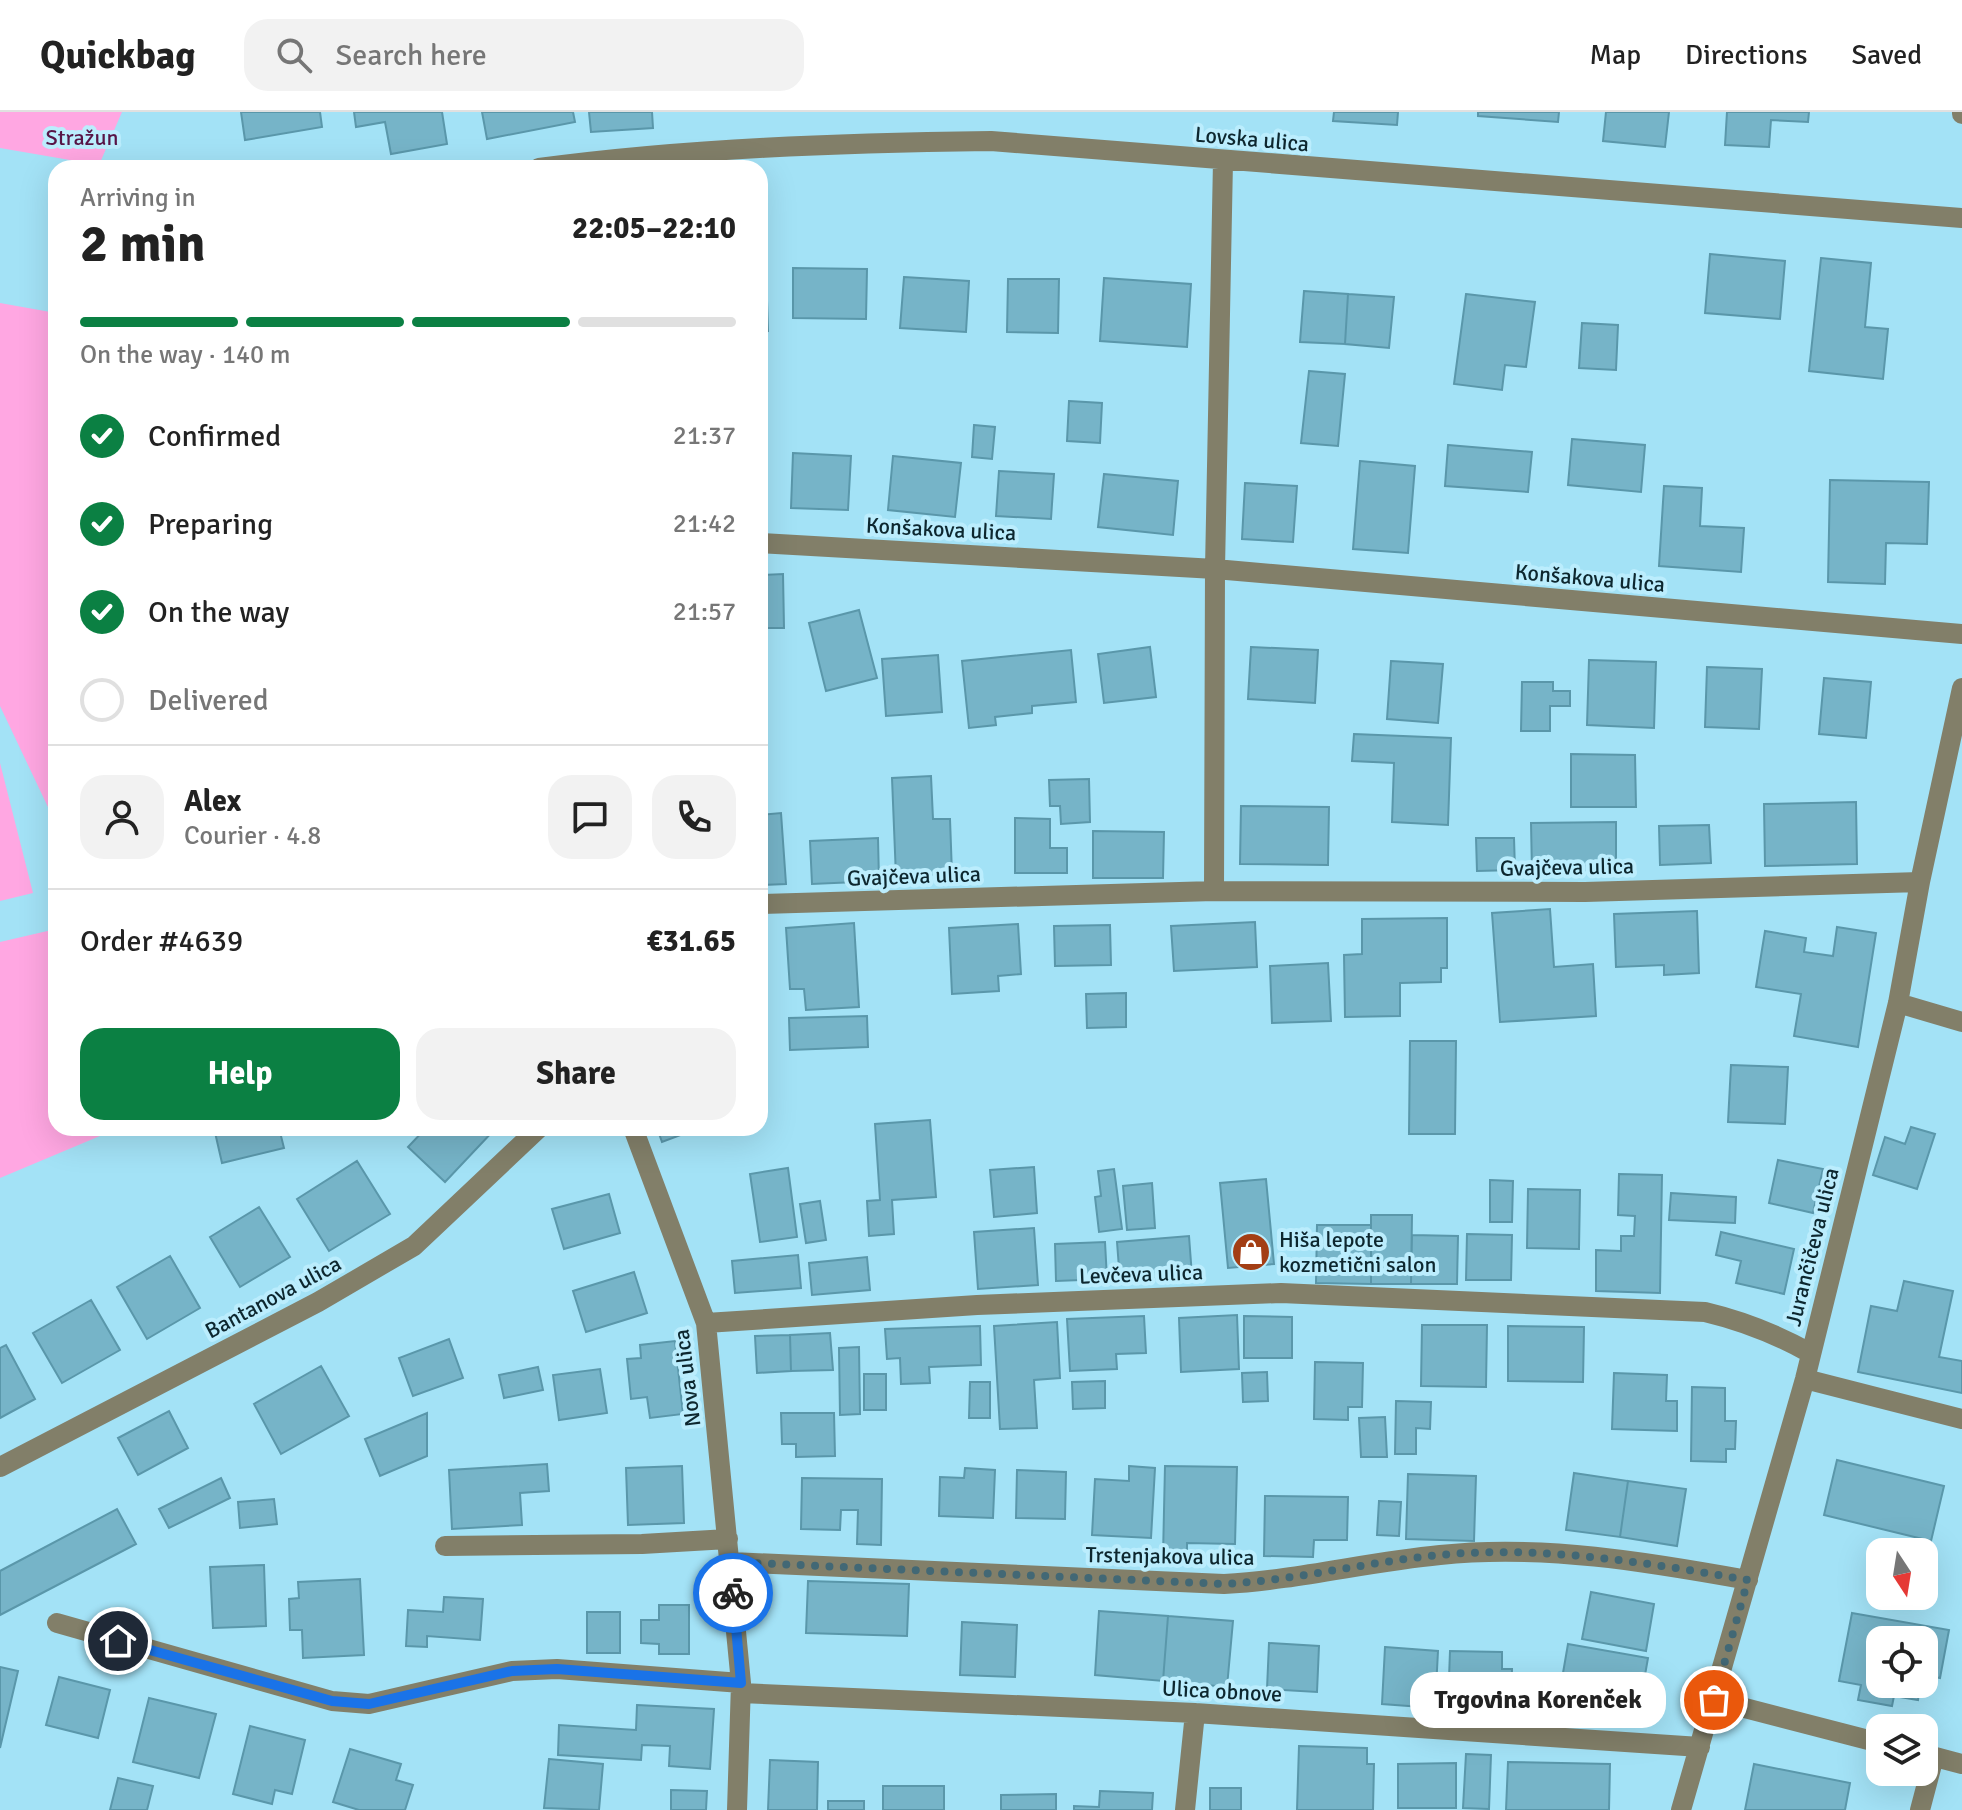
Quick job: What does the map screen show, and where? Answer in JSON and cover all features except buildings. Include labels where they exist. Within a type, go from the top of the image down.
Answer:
[{"type":"street","name":"Lovska ulica","points":[[600,160],[848,143],[991,141],[1962,218]]},
{"type":"street","points":[[1214,891],[1215,569],[1223,161]]},
{"type":"street","name":"Konšakova ulica","points":[[768,543],[1215,569],[1962,634]]},
{"type":"street","name":"Jurančičeva ulica","points":[[1681,1810],[1805,1379],[1898,1003],[1920,882],[1962,688]]},
{"type":"street","name":"Gvajčeva ulica","points":[[768,904],[1214,891],[1585,892],[1920,882]]},
{"type":"street","points":[[1898,1003],[1962,1022]]},
{"type":"street","name":"Bantanova ulica","points":[[0,1467],[318,1302],[414,1246],[531,1136]]},
{"type":"street","name":"Nova ulica","points":[[636,1136],[706,1323],[741,1688],[737,1810]]},
{"type":"street","name":"Levčeva ulica","points":[[706,1323],[977,1305],[1281,1293],[1705,1312],[1741,1320],[1776,1334],[1810,1353]]},
{"type":"street","points":[[1805,1379],[1962,1419]]},
{"type":"street","points":[[445,1546],[642,1544],[728,1539]]},
{"type":"street","name":"Trstenjakova ulica","points":[[731,1562],[1224,1584],[1291,1579],[1442,1555],[1495,1553],[1650,1563],[1748,1580]]},
{"type":"street","name":"Ulica obnove","points":[[57,1623],[332,1701],[369,1704],[512,1671],[557,1669],[741,1688],[1195,1713],[1700,1747]]},
{"type":"street","points":[[1714,1700],[1866,1739]]},
{"type":"street","points":[[1185,1810],[1195,1713]]},
{"type":"street","points":[[1938,1757],[1962,1764]]},
{"type":"street","points":[[1920,1810],[1924,1786]]},
{"type":"green space","name":"Stražun","points":[[0,112],[122,112],[101,160],[70,160],[0,148]]},
{"type":"green space","points":[[0,303],[48,312],[48,807],[0,706]]},
{"type":"green space","points":[[0,763],[33,893],[0,901]]},
{"type":"green space","points":[[48,931],[48,1136],[100,1136],[0,1178],[0,942]]},
{"type":"way so far","points":[[733,1593],[731,1562],[1224,1584],[1291,1579],[1442,1555],[1549,1555],[1650,1563],[1748,1580],[1714,1700]]},
{"type":"place","name":"Hiša lepote kozmetični salon","points":[[1251,1252]]},
{"type":"place","name":"Trgovina Korenček","points":[[1714,1700]]},
{"type":"route","points":[[118,1641],[332,1701],[369,1704],[512,1671],[557,1669],[741,1683],[733,1593]]}]
